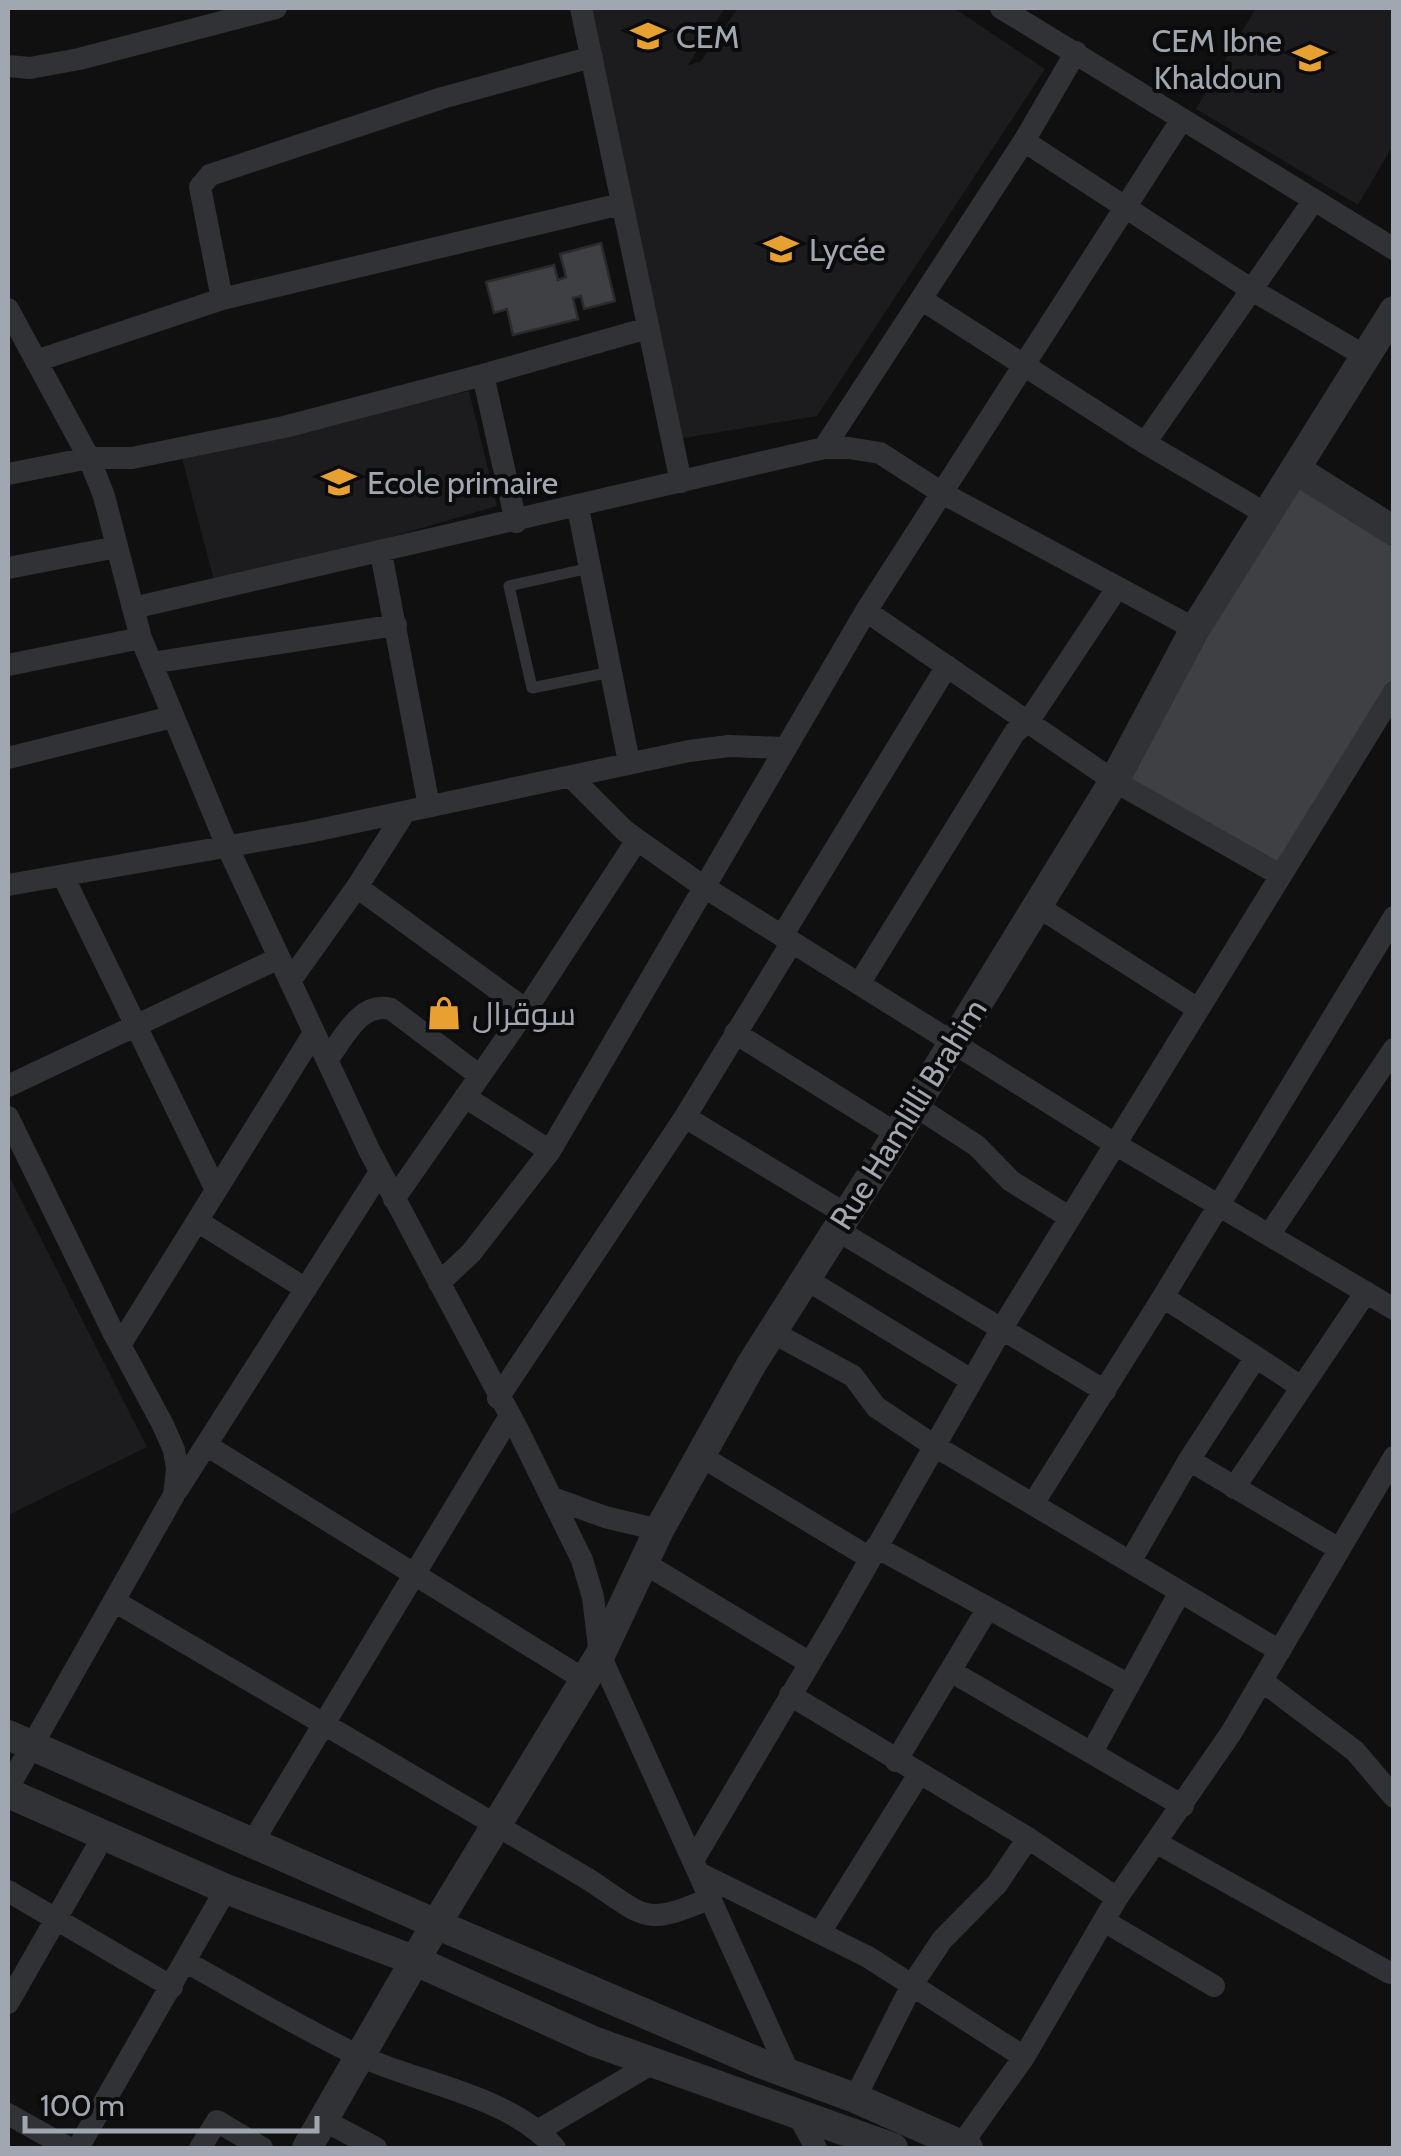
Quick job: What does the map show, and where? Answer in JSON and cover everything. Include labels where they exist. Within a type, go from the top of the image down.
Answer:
[{"type":"street","points":[[8,66],[30,68],[79,59],[221,13],[276,8]]},
{"type":"street","points":[[582,8],[681,482]]},
{"type":"street","points":[[1000,8],[1394,249]]},
{"type":"street","points":[[824,448],[1024,141],[1076,52]]},
{"type":"street","points":[[222,299],[200,187],[210,174],[442,98],[592,57]]},
{"type":"street","points":[[439,1282],[472,1253],[550,1151],[866,611],[1182,119]]},
{"type":"street","points":[[1024,141],[1252,290],[1365,356]]},
{"type":"street","points":[[1145,443],[1314,200]]},
{"type":"street","points":[[36,362],[222,299],[621,204]]},
{"type":"street","points":[[921,299],[1145,443],[1268,515]]},
{"type":"street","points":[[8,309],[88,458],[104,496],[141,638],[227,846],[380,1172],[582,1560],[593,1597],[592,1668],[697,1866],[774,2067]]},
{"type":"street","name":"Rue Hamlilli Brahim","points":[[307,2148],[358,2055],[592,1668],[699,1455],[1114,781],[1195,629],[1394,311]]},
{"type":"street","points":[[8,474],[88,458],[132,458],[284,427],[648,328]]},
{"type":"street","points":[[483,375],[516,522]]},
{"type":"street","points":[[133,608],[824,448],[849,448],[880,454],[942,494],[1195,629]]},
{"type":"street","points":[[1295,468],[1394,531]]},
{"type":"street","points":[[578,508],[629,762]]},
{"type":"street","points":[[8,568],[117,546]]},
{"type":"street","points":[[381,553],[429,806]]},
{"type":"street","points":[[859,984],[1014,732],[1028,722],[1118,588]]},
{"type":"street","points":[[866,611],[1114,781],[1280,875]]},
{"type":"street","points":[[151,663],[396,625]]},
{"type":"street","points":[[8,666],[141,638]]},
{"type":"street","points":[[252,1844],[413,1574],[504,1407],[736,1033],[947,666]]},
{"type":"street","points":[[697,1866],[971,1380],[1394,692]]},
{"type":"street","points":[[8,758],[172,717]]},
{"type":"street","points":[[8,885],[405,812],[629,762],[729,746],[786,748]]},
{"type":"street","points":[[571,777],[637,840],[704,886],[1114,1144],[1394,1310]]},
{"type":"street","points":[[290,981],[405,812]]},
{"type":"street","points":[[394,1199],[526,1010],[637,840]]},
{"type":"street","points":[[63,876],[216,1190]]},
{"type":"street","points":[[357,887],[526,1010]]},
{"type":"street","points":[[1037,906],[1198,1009]]},
{"type":"street","points":[[1033,1504],[1392,927]]},
{"type":"street","points":[[8,1086],[279,958]]},
{"type":"street","points":[[326,1060],[366,1009],[379,1006],[391,1009],[480,1076]]},
{"type":"street","points":[[120,1345],[314,1032]]},
{"type":"street","points":[[736,1033],[897,1134]]},
{"type":"street","points":[[1269,1236],[1394,1049]]},
{"type":"street","points":[[465,1098],[550,1151]]},
{"type":"street","points":[[914,1105],[977,1146],[1011,1181],[1069,1217]]},
{"type":"street","points":[[8,1117],[174,1450],[174,1495]]},
{"type":"street","points":[[685,1117],[1002,1328],[1105,1391]]},
{"type":"street","points":[[380,1172],[174,1495],[114,1600],[19,1741],[8,1790],[226,1888],[416,1960],[593,2041],[893,2148]]},
{"type":"street","points":[[197,1221],[306,1288]]},
{"type":"street","points":[[806,1280],[971,1380]]},
{"type":"street","points":[[1234,1488],[1366,1292]]},
{"type":"street","points":[[1163,1298],[1301,1387]]},
{"type":"street","points":[[772,1332],[853,1376],[876,1407],[933,1445],[1280,1651]]},
{"type":"street","points":[[1130,1562],[1189,1460],[1256,1357]]},
{"type":"street","points":[[206,1446],[413,1574],[592,1668]]},
{"type":"street","points":[[699,1455],[873,1552],[988,1608],[1128,1685]]},
{"type":"street","points":[[19,1741],[436,1924],[855,2098],[963,2147],[1024,2057],[1118,1898],[1184,1806],[1394,1457]]},
{"type":"street","points":[[1189,1460],[1339,1549]]},
{"type":"street","points":[[553,1498],[605,1517],[659,1530]]},
{"type":"street","points":[[644,1563],[810,1663]]},
{"type":"street","points":[[1092,1752],[1180,1592]]},
{"type":"street","points":[[114,1600],[641,1914],[663,1917],[711,1898]]},
{"type":"street","points":[[896,1761],[988,1608]]},
{"type":"street","points":[[952,1672],[1184,1806]]},
{"type":"street","points":[[1262,1681],[1355,1750],[1394,1797]]},
{"type":"street","points":[[790,1695],[1028,1838],[1118,1898]]},
{"type":"street","points":[[821,1931],[919,1774]]},
{"type":"street","points":[[8,2003],[104,1835]]},
{"type":"street","points":[[855,2098],[912,1985],[942,1940],[997,1884],[1028,1838]]},
{"type":"street","points":[[1157,1844],[1390,1974]]},
{"type":"street","points":[[697,1866],[821,1931],[1024,2057]]},
{"type":"street","points":[[78,2148],[226,1888]]},
{"type":"street","points":[[8,1891],[172,1987]]},
{"type":"street","points":[[1104,1921],[1214,1986]]},
{"type":"street","points":[[186,1962],[358,2055],[452,2088],[547,2139],[653,2063]]},
{"type":"street","points":[[752,2097],[774,2067]]},
{"type":"street","points":[[797,2113],[816,2148]]},
{"type":"street","points":[[8,2114],[69,2148]]},
{"type":"street","points":[[323,2120],[376,2148]]},
{"type":"street","points":[[200,2148],[216,2121],[262,2148]]},
{"type":"lane","points":[[590,568],[509,586],[532,688],[611,672]]},
{"type":"shaded area","name":"Lycée","points":[[584,8],[725,8],[688,65],[700,62],[738,8],[954,8],[1045,69],[817,416],[678,439]]},
{"type":"shaded area","name":"CEM Ibne Khaldoun","points":[[1256,8],[1393,8],[1393,145],[1358,205],[1196,109]]},
{"type":"shaded area","name":"Ecole primaire","points":[[469,391],[497,506],[216,588],[182,458]]},
{"type":"shaded area","points":[[8,1174],[147,1447],[8,1515]]},
{"type":"building","points":[[601,243],[615,301],[584,309],[581,296],[573,298],[578,319],[513,335],[507,309],[494,313],[486,282],[554,265],[558,280],[566,277],[560,254]]},
{"type":"building","points":[[1295,469],[1394,531],[1394,692],[1280,875],[1114,781]]},
{"type":"place","name":"CEM","points":[[648,36]]},
{"type":"place","name":"CEM Ibne Khaldoun","points":[[1310,58]]},
{"type":"place","name":"Lycée","points":[[781,249]]},
{"type":"place","name":"Ecole primaire","points":[[339,482]]},
{"type":"place","name":"سوقرال","points":[[444,1013]]}]
